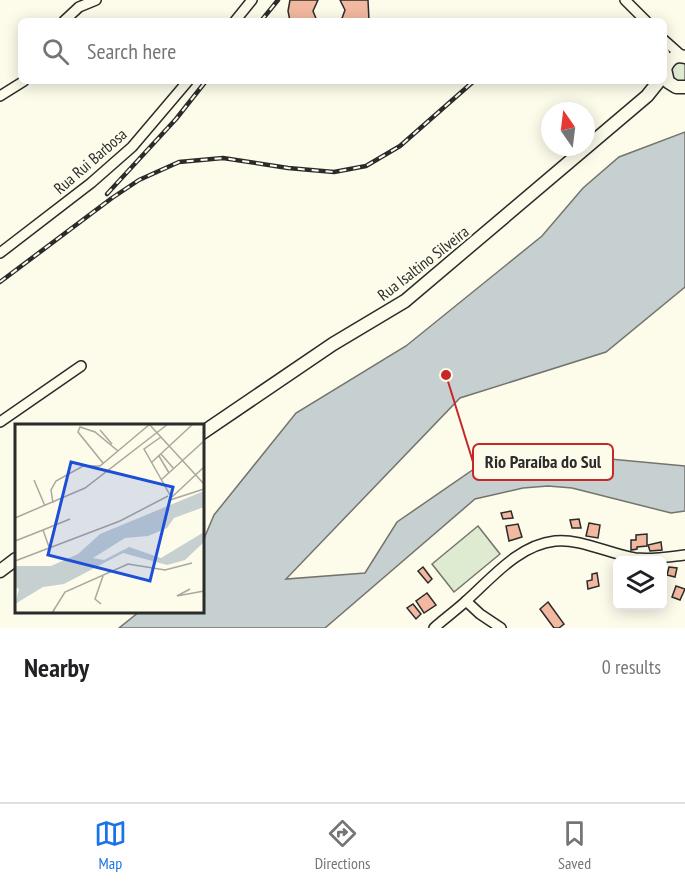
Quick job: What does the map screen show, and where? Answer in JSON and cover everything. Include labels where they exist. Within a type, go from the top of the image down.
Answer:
[{"type":"main road","points":[[667,62],[674,57],[684,56]]},
{"type":"main road","points":[[667,76],[668,82],[681,87]]},
{"type":"main road","points":[[647,96],[657,84]]},
{"type":"main road","points":[[647,96],[681,87]]},
{"type":"main road","name":"Rua Isaltino Silveira","points":[[204,432],[333,344],[405,302],[647,96]]},
{"type":"main road","points":[[0,571],[15,560]]},
{"type":"street","points":[[67,18],[79,7],[96,0]]},
{"type":"street","points":[[237,18],[252,0]]},
{"type":"street","points":[[626,0],[643,18]]},
{"type":"street","points":[[667,42],[684,56]]},
{"type":"street","points":[[0,96],[19,84]]},
{"type":"street","name":"Rua Rui Barbosa","points":[[0,253],[91,183],[132,147],[185,84]]},
{"type":"street","points":[[0,422],[81,366]]},
{"type":"street","points":[[434,628],[498,571],[539,544],[556,541],[572,542],[635,558],[656,559],[685,555]]},
{"type":"street","points":[[466,601],[501,628]]},
{"type":"green space","points":[[685,60],[685,83],[674,83],[670,64]]},
{"type":"green space","points":[[478,526],[500,554],[454,592],[432,564]]},
{"type":"shaded area","points":[[685,132],[685,287],[606,352],[460,398],[286,579],[365,573],[397,522],[503,449],[685,466],[685,511],[671,513],[572,488],[548,486],[523,488],[475,499],[325,628],[119,628],[138,613],[204,613],[204,539],[214,515],[296,413],[406,346],[542,236],[583,188],[619,157]]},
{"type":"building","points":[[290,0],[318,0],[313,11],[316,18],[289,18]]},
{"type":"building","points":[[340,0],[368,0],[369,18],[342,18],[345,10]]},
{"type":"building","points":[[511,511],[513,518],[503,519],[501,513]]},
{"type":"building","points":[[579,519],[581,528],[572,528],[570,520]]},
{"type":"building","points":[[589,523],[600,525],[598,538],[586,536]]},
{"type":"building","points":[[518,524],[522,537],[509,541],[506,526]]},
{"type":"building","points":[[647,534],[647,546],[631,550],[631,540],[636,540],[636,535]]},
{"type":"building","points":[[661,542],[662,550],[650,551],[648,545]]},
{"type":"building","points":[[423,567],[432,579],[428,583],[418,571]]},
{"type":"building","points":[[669,567],[677,568],[675,577],[667,575]]},
{"type":"building","points":[[597,573],[599,586],[588,589],[587,581],[592,580],[592,574]]},
{"type":"building","points":[[676,586],[685,589],[680,600],[672,597]]},
{"type":"building","points":[[427,593],[436,605],[424,613],[416,601]]},
{"type":"building","points":[[548,602],[564,624],[559,628],[554,628],[540,609]]},
{"type":"building","points":[[413,604],[421,614],[416,619],[407,608]]},
{"type":"railway","points":[[263,18],[278,0]]},
{"type":"railway","points":[[107,194],[176,119],[204,84]]},
{"type":"railway","points":[[0,282],[112,198],[139,180],[179,162],[223,158],[334,172],[366,166],[400,146],[471,84]]},
{"type":"place","name":"Rio Paraíba do Sul","points":[[446,375]]}]
